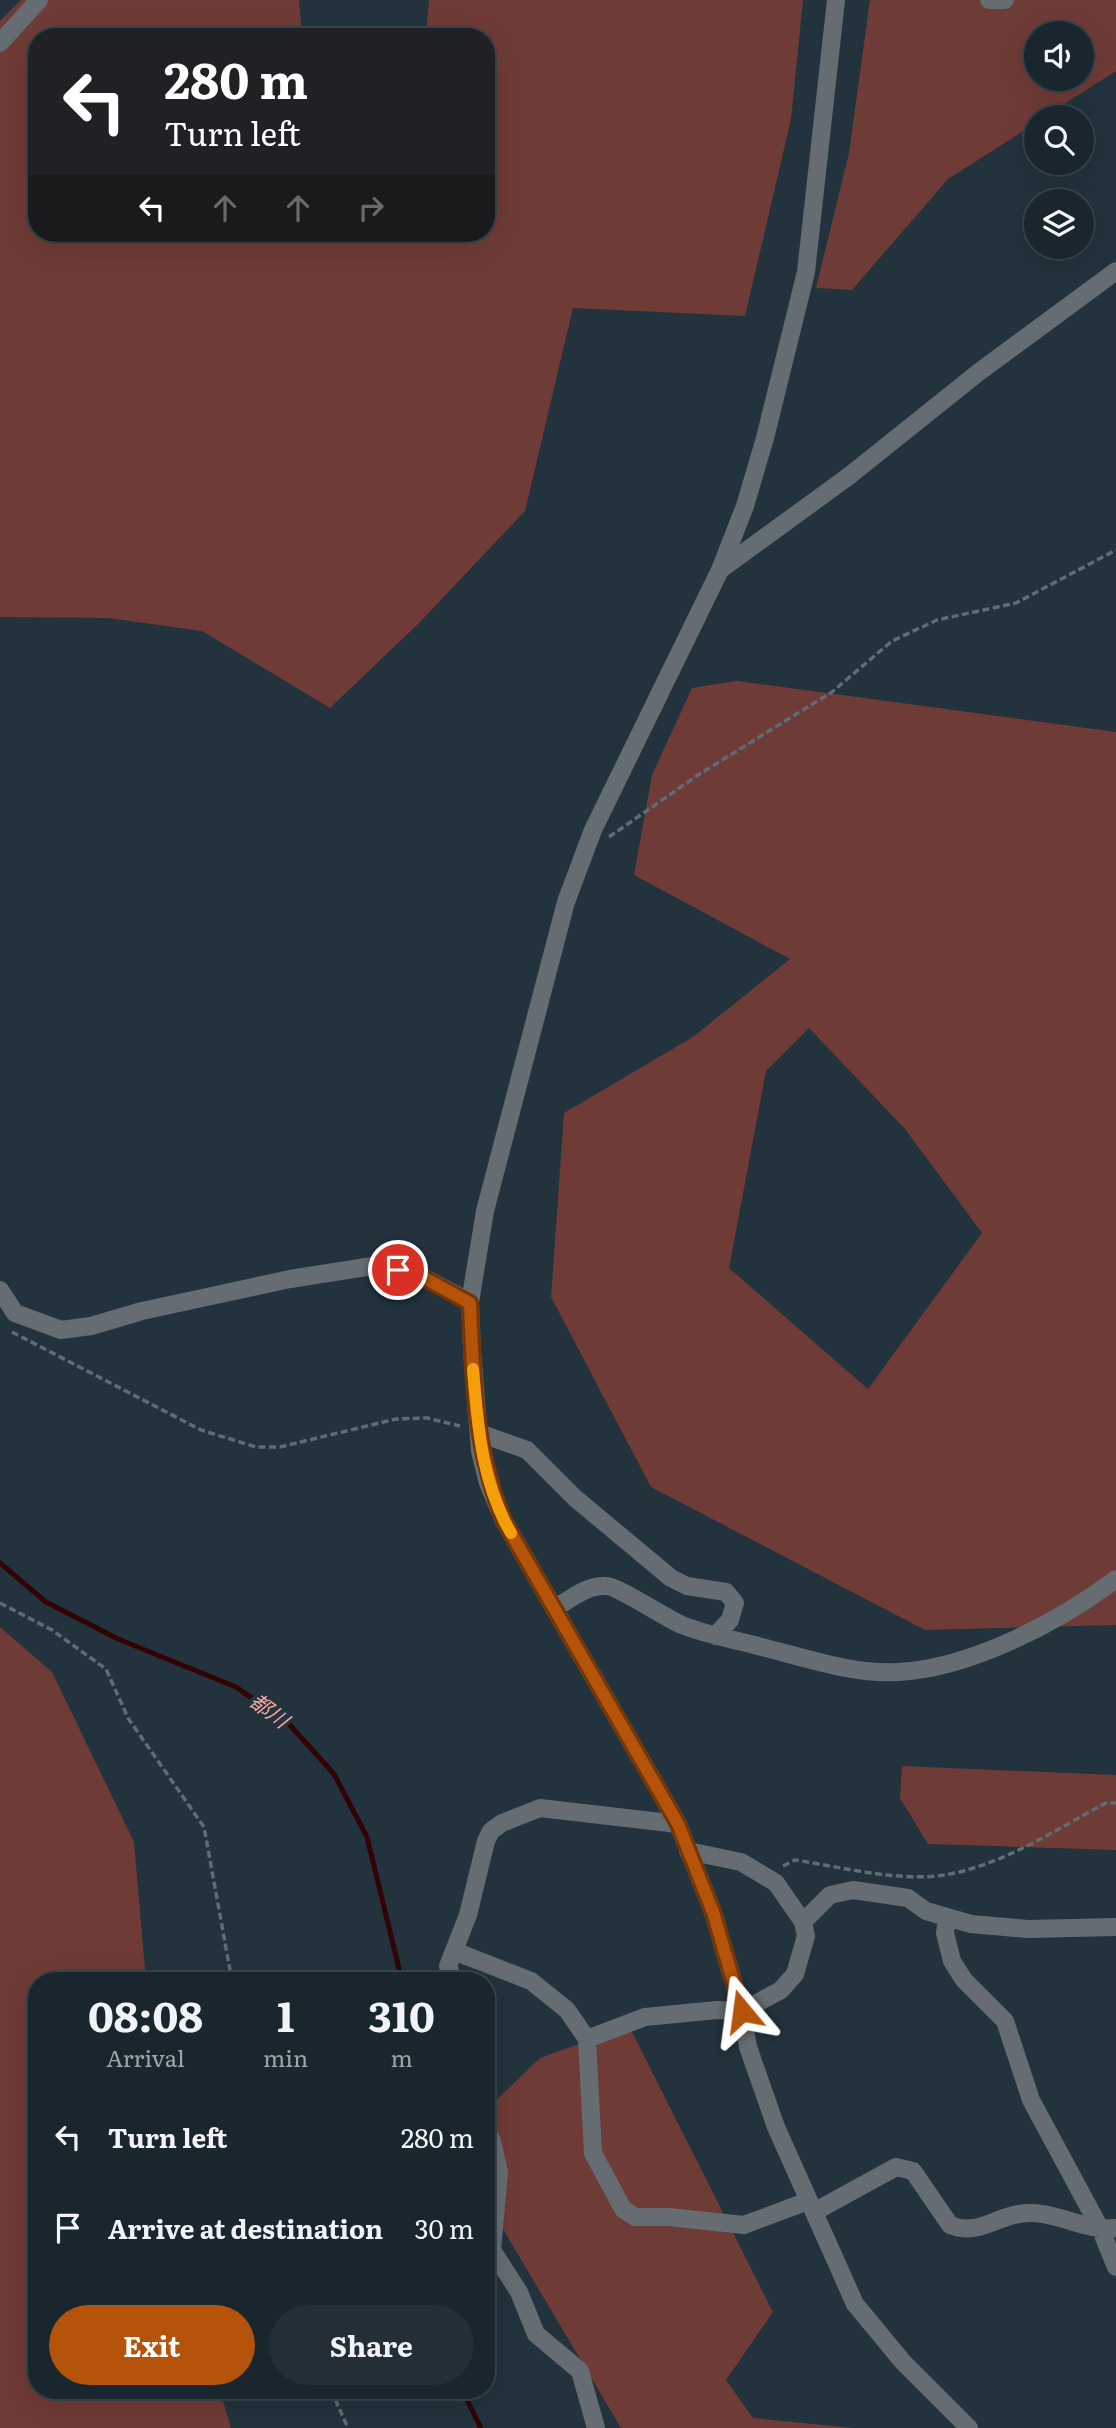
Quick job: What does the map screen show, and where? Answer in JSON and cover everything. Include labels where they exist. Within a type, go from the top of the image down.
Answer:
[{"type":"street","points":[[0,43],[39,0]]},
{"type":"street","points":[[836,0],[806,272],[765,438],[745,506],[720,570],[583,858],[566,902],[485,1211],[470,1303],[479,1433],[488,1483],[504,1521],[678,1824],[713,1912],[742,2011],[748,2047],[776,2127],[855,2304],[903,2362],[969,2428]]},
{"type":"street","points":[[989,0],[1005,0]]},
{"type":"street","points":[[720,570],[849,476],[979,372],[1116,271]]},
{"type":"street","points":[[0,1290],[15,1313],[61,1330],[91,1326],[142,1311],[290,1279],[379,1265],[417,1274],[470,1303]]},
{"type":"street","points":[[479,1433],[527,1450],[575,1498],[671,1578],[687,1586],[726,1592],[736,1604],[730,1620],[715,1636]]},
{"type":"street","points":[[554,1609],[587,1588],[609,1586],[662,1617],[715,1636],[834,1664],[896,1672],[946,1667],[1025,1632],[1091,1598],[1116,1579]]},
{"type":"street","points":[[450,1972],[448,1966],[468,1915],[486,1842],[491,1831],[502,1823],[540,1808],[678,1824]]},
{"type":"street","points":[[587,2039],[645,2017],[717,2010],[742,2011],[781,1990],[795,1974],[806,1936],[803,1922],[776,1883],[764,1873],[728,1858],[688,1851]]},
{"type":"street","points":[[803,1922],[830,1895],[853,1890],[908,1898],[926,1911],[971,1924],[1028,1929],[1116,1927]]},
{"type":"street","points":[[947,1917],[945,1933],[952,1961],[964,1980],[1005,2021],[1031,2100],[1109,2229],[1116,2267]]},
{"type":"street","points":[[454,1951],[531,1982],[567,2010],[587,2039],[593,2153],[623,2209],[635,2217],[669,2217],[744,2225],[811,2207],[896,2167],[913,2171],[950,2225],[960,2230],[972,2230],[1018,2214],[1038,2213],[1109,2229]]},
{"type":"street","points":[[495,2154],[499,2172],[495,2217]]},
{"type":"street","points":[[495,2255],[519,2292],[536,2334],[580,2371],[596,2428]]},
{"type":"path","points":[[583,858],[698,775],[832,692],[892,641],[937,620],[1016,603],[1116,550]]},
{"type":"path","points":[[9,1331],[226,1441],[256,1447],[280,1447],[407,1419],[427,1418],[479,1433]]},
{"type":"path","points":[[0,1603],[52,1630],[106,1669],[128,1718],[195,1810],[204,1827],[230,1972]]},
{"type":"path","points":[[764,1873],[795,1860],[908,1875],[944,1875],[999,1860],[1107,1803],[1116,1803]]},
{"type":"path","points":[[335,2399],[348,2428]]},
{"type":"shaded area","points":[[21,0],[299,0],[301,28],[28,28],[28,242],[495,242],[495,28],[427,28],[429,0],[803,0],[791,119],[745,316],[573,308],[525,511],[420,622],[330,708],[202,631],[108,618],[0,617],[0,21]]},
{"type":"shaded area","points":[[870,0],[1116,0],[1116,71],[1094,85],[1094,21],[1024,21],[1024,91],[1085,91],[1063,105],[1024,105],[1024,131],[948,179],[852,290],[816,288],[849,153]]},
{"type":"shaded area","points":[[737,681],[1116,732],[1116,1625],[925,1630],[651,1487],[551,1297],[564,1113],[693,1037],[790,959],[634,875],[652,775],[692,688]],"holes":[[[809,1028],[905,1129],[982,1233],[868,1389],[729,1268],[766,1071]]]},
{"type":"shaded area","points":[[0,1627],[52,1672],[134,1842],[145,1972],[28,1972],[28,2399],[222,2399],[231,2428],[0,2428]]},
{"type":"shaded area","points":[[902,1766],[1116,1775],[1116,1850],[928,1844],[900,1798]]},
{"type":"shaded area","points":[[629,2026],[773,2312],[726,2380],[753,2418],[854,2428],[621,2428],[500,2224],[495,2196],[495,2101],[540,2058]]},
{"type":"waterway","name":"都川","points":[[0,1563],[46,1602],[118,1639],[236,1687],[288,1723],[334,1774],[367,1837],[400,1972]]},
{"type":"waterway","name":"都川","points":[[466,2399],[481,2428]]},
{"type":"slow traffic","points":[[473,1369],[480,1451],[488,1483],[511,1533]]},
{"type":"route","points":[[398,1270],[417,1274],[470,1303],[480,1451],[488,1483],[504,1521],[678,1824],[713,1912],[742,2011]]}]
